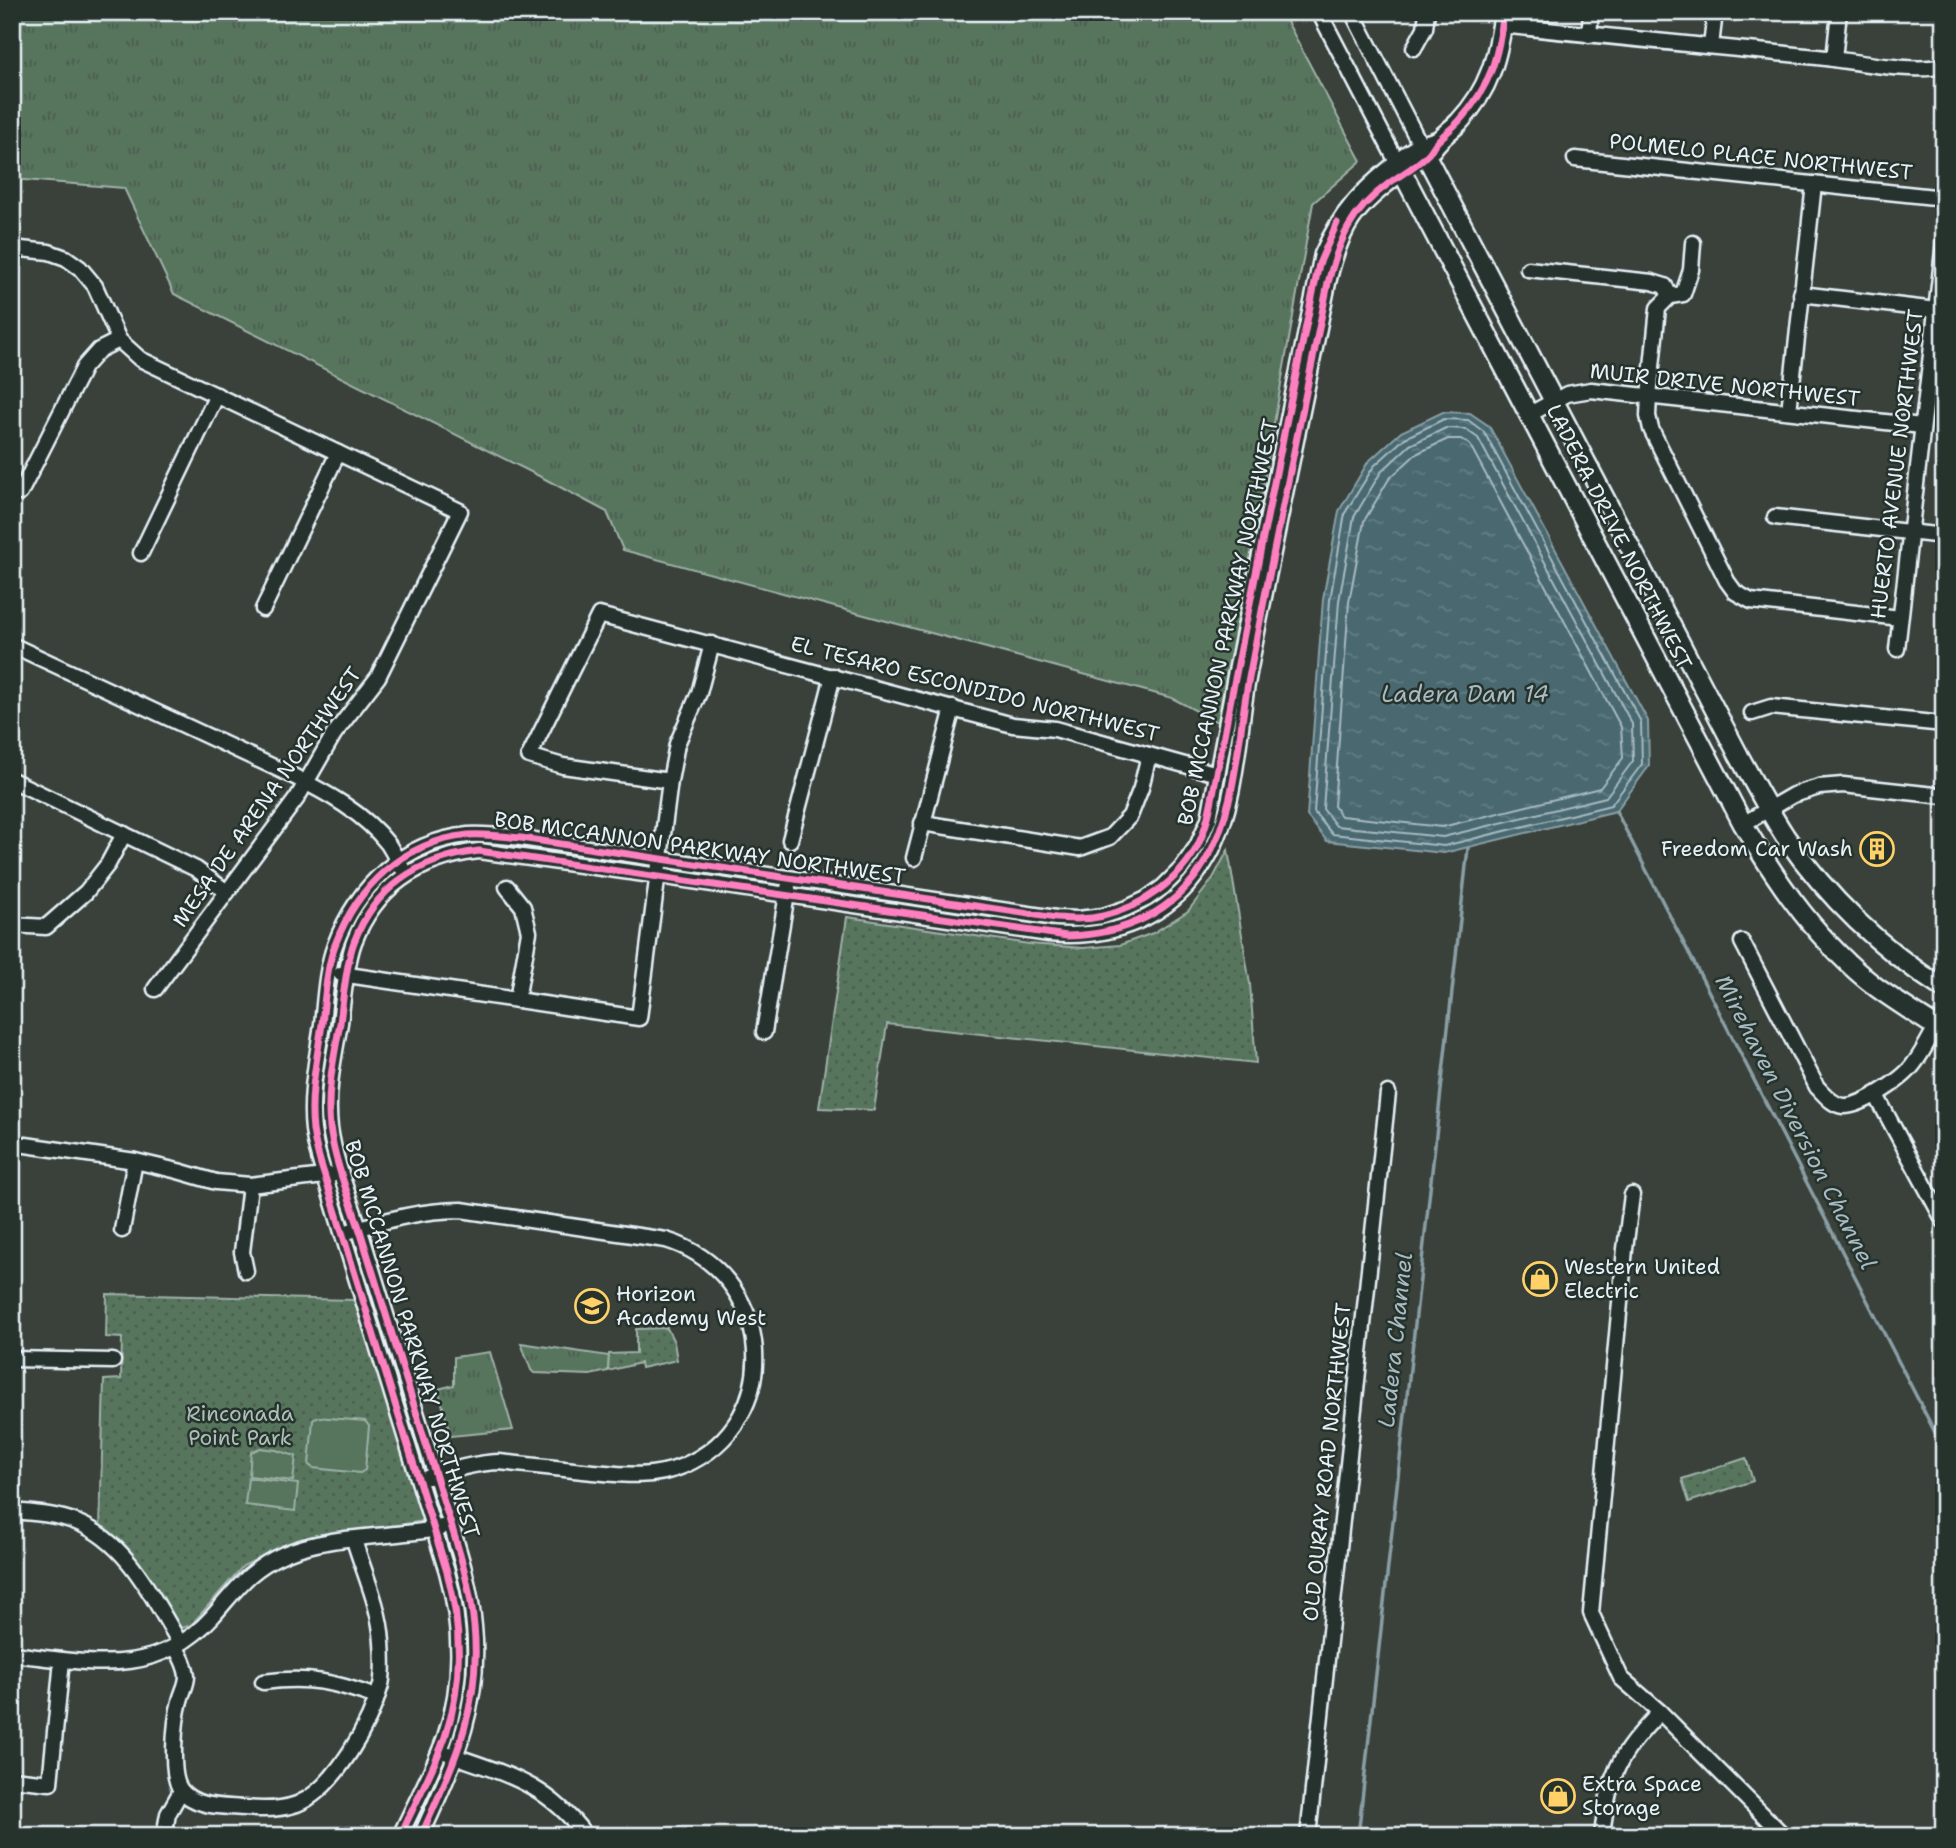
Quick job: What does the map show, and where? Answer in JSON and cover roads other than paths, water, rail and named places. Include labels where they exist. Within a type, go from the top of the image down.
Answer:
[{"type":"main road","points":[[1399,167],[1458,124],[1473,106],[1495,64],[1503,18]]},
{"type":"main road","name":"LADERA DRIVE NORTHWEST","points":[[1428,148],[1554,401],[1732,744],[1784,835],[1826,890],[1850,915],[1909,966],[1944,989]]},
{"type":"main road","name":"LADERA DRIVE NORTHWEST","points":[[1399,167],[1743,824],[1770,870],[1789,897],[1834,949],[1875,986],[1940,1029]]},
{"type":"street","name":"LADERA DRIVE NORTHWEST","points":[[1318,12],[1399,167]]},
{"type":"street","name":"LADERA DRIVE NORTHWEST","points":[[1352,12],[1428,148]]},
{"type":"street","points":[[1414,48],[1425,28],[1427,12]]},
{"type":"street","points":[[1589,35],[1591,12]]},
{"type":"street","points":[[1712,46],[1715,12]]},
{"type":"street","points":[[1834,59],[1839,12]]},
{"type":"street","points":[[1503,18],[1589,35],[1914,69],[1944,65]]},
{"type":"street","name":"POLMELO PLACE NORTHWEST","points":[[1575,159],[1944,198]]},
{"type":"street","name":"BOB MCCANNON PARKWAY NORTHWEST","points":[[400,1836],[439,1751],[454,1699],[459,1644],[452,1590],[313,1131],[312,1089],[329,972],[335,947],[352,908],[375,880],[397,860],[435,842],[468,835],[498,835],[661,858],[1056,918],[1103,916],[1127,908],[1163,887],[1181,869],[1197,846],[1209,819],[1319,264],[1332,232],[1349,206],[1375,179],[1399,167]]},
{"type":"street","name":"BOB MCCANNON PARKWAY NORTHWEST","points":[[421,1836],[456,1756],[470,1706],[474,1628],[468,1588],[450,1525],[340,1172],[330,1126],[329,1088],[353,945],[372,907],[390,888],[419,866],[479,851],[1049,934],[1088,936],[1135,924],[1155,913],[1190,883],[1216,842],[1224,820],[1251,666],[1333,264],[1345,232],[1355,215],[1399,167]]},
{"type":"street","points":[[1788,411],[1814,184]]},
{"type":"street","name":"HUERTO AVENUE NORTHWEST","points":[[1897,649],[1944,242]]},
{"type":"street","points":[[1693,243],[1688,283],[1683,294],[1670,296],[1658,308],[1648,416],[1657,443],[1727,581],[1735,592],[1751,601],[1900,618]]},
{"type":"street","points":[[12,248],[49,252],[66,258],[80,268],[95,286],[119,340],[139,359],[338,453],[263,610]]},
{"type":"street","points":[[1528,269],[1652,282],[1665,286],[1670,296]]},
{"type":"street","points":[[1801,294],[1936,310]]},
{"type":"street","points":[[20,493],[84,367],[99,350],[119,340]]},
{"type":"street","name":"MUIR DRIVE NORTHWEST","points":[[1530,414],[1567,394],[1591,390],[1922,426]]},
{"type":"street","points":[[141,553],[217,396]]},
{"type":"street","name":"MESA DE ARENA NORTHWEST","points":[[155,989],[306,783],[334,734],[378,677],[460,511],[338,453]]},
{"type":"street","points":[[1775,517],[1944,536]]},
{"type":"street","name":"EL TESARO ESCONDIDO NORTHWEST","points":[[670,781],[563,766],[529,755],[600,615],[1013,725],[1055,729],[1217,774]]},
{"type":"street","points":[[329,972],[639,1018],[677,744],[699,693],[712,644]]},
{"type":"street","points":[[12,645],[333,797],[361,817],[381,837],[407,875]]},
{"type":"street","points":[[790,840],[833,676]]},
{"type":"street","points":[[1752,713],[1771,707],[1944,724]]},
{"type":"street","points":[[914,858],[953,708]]},
{"type":"street","points":[[922,823],[1080,848],[1110,837],[1130,816],[1142,788],[1149,755]]},
{"type":"street","points":[[12,780],[196,869],[227,892]]},
{"type":"street","points":[[1743,824],[1793,795],[1819,787],[1843,785],[1944,796]]},
{"type":"street","points":[[12,925],[46,927],[86,892],[108,864],[124,834]]},
{"type":"street","points":[[764,1032],[790,877]]},
{"type":"street","points":[[507,887],[523,907],[529,932],[517,1000]]},
{"type":"street","points":[[1742,942],[1817,1087],[1831,1101],[1844,1106],[1876,1095],[1913,1066],[1940,1029]]},
{"type":"street","name":"OLD OURAY ROAD NORTHWEST","points":[[1308,1836],[1388,1093]]},
{"type":"street","points":[[1876,1095],[1938,1198],[1944,1221]]},
{"type":"street","points":[[12,1143],[135,1161],[216,1182],[250,1185],[325,1177],[340,1172]]},
{"type":"street","points":[[122,1230],[135,1161]]},
{"type":"street","points":[[246,1271],[242,1252],[250,1185]]},
{"type":"street","points":[[1632,1195],[1591,1613],[1621,1678],[1660,1712],[1784,1836]]},
{"type":"street","points":[[342,1234],[409,1214],[461,1210],[652,1237],[678,1244],[713,1264],[732,1284],[745,1307],[753,1333],[755,1360],[747,1400],[726,1435],[706,1453],[682,1466],[670,1471],[629,1476],[499,1462],[474,1464],[419,1480]]},
{"type":"street","points":[[12,1359],[113,1361]]},
{"type":"street","points":[[12,1511],[56,1516],[78,1522],[118,1549],[133,1566],[177,1645],[187,1677],[179,1705],[174,1764],[175,1778],[181,1791],[199,1803],[254,1809],[276,1809],[302,1801],[329,1782],[354,1744],[376,1698],[383,1669],[382,1630],[354,1540]]},
{"type":"street","points":[[12,1654],[93,1663],[144,1659],[177,1645],[204,1626],[247,1577],[268,1562],[304,1547],[434,1530],[450,1525]]},
{"type":"street","points":[[12,1779],[50,1783],[62,1660]]},
{"type":"street","points":[[263,1682],[289,1679],[321,1681],[338,1684],[376,1698]]},
{"type":"street","points":[[1602,1836],[1607,1797],[1618,1765],[1637,1736],[1660,1712]]},
{"type":"street","points":[[439,1751],[509,1774],[538,1789],[563,1809],[586,1836]]},
{"type":"street","points":[[164,1836],[168,1814],[181,1791]]},
{"type":"water","name":"Ladera Dam 14","points":[[1443,412],[1470,413],[1489,426],[1648,721],[1649,766],[1616,811],[1444,853],[1327,841],[1307,816],[1323,599],[1339,511],[1368,462],[1401,432]]},
{"type":"waterway","name":"Mirehaven Diversion Channel","points":[[1616,811],[1944,1450]]},
{"type":"waterway","name":"Ladera Channel","points":[[1358,1836],[1468,848]]},
{"type":"place","name":"Freedom Car Wash","points":[[1877,849]]},
{"type":"place","name":"Western United Electric","points":[[1540,1279]]},
{"type":"place","name":"Horizon Academy West","points":[[592,1306]]},
{"type":"place","name":"Extra Space Storage","points":[[1558,1796]]},
{"type":"park label","name":"Rinconada Point Park","points":[[240,1426]]}]
